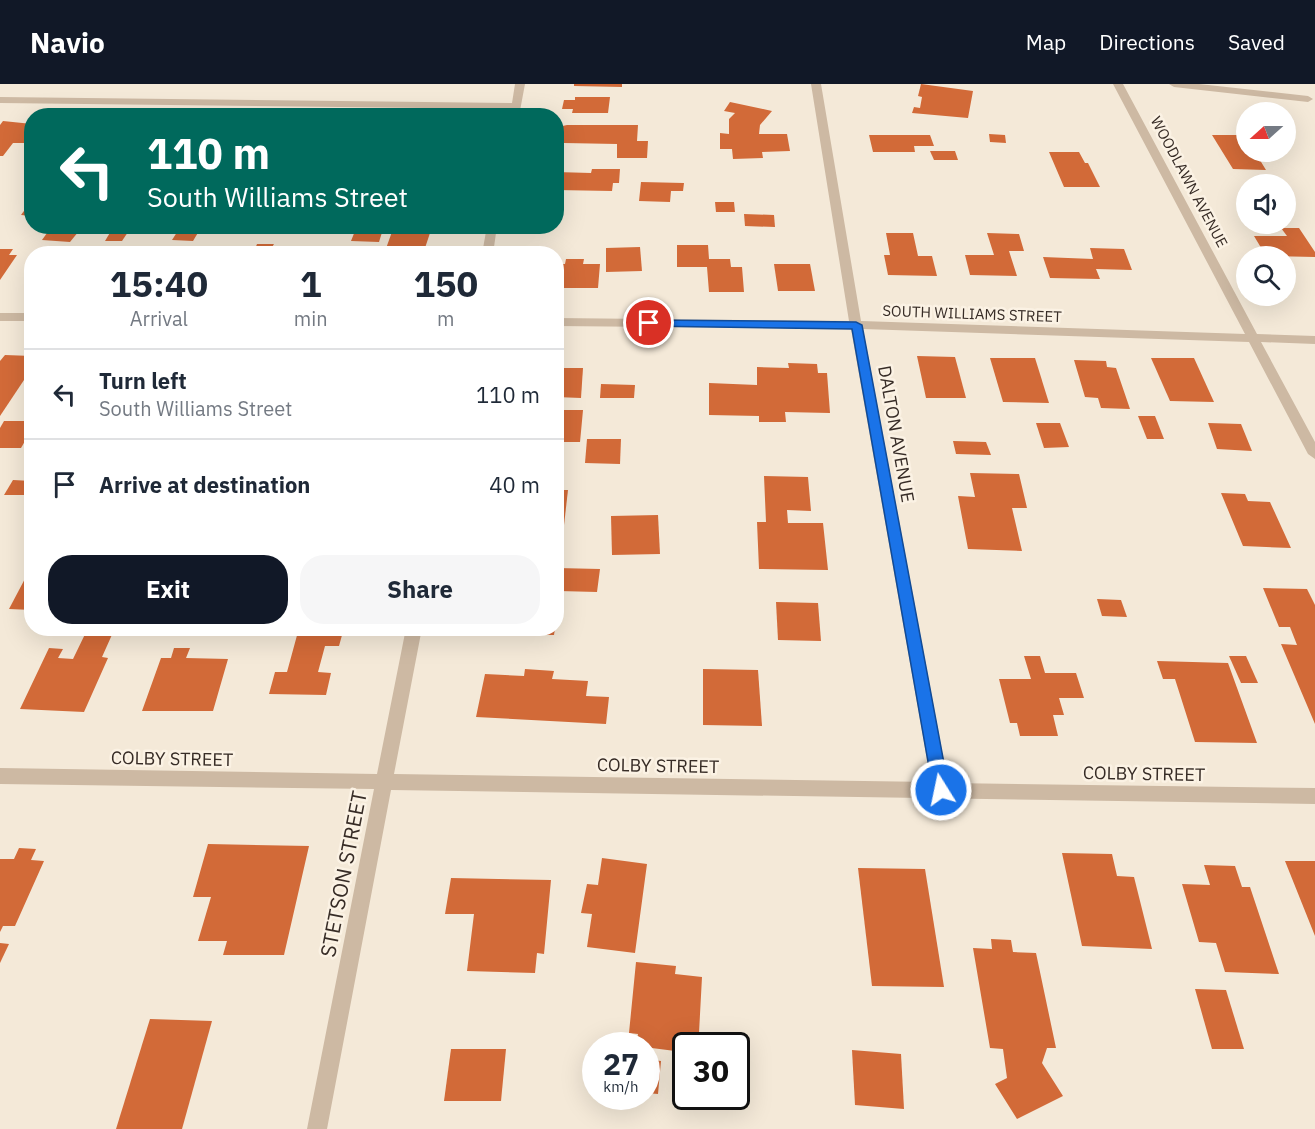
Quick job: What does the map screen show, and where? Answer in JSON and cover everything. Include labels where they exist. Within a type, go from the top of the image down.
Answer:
[{"type":"street","points":[[516,108],[520,84]]},
{"type":"street","name":"DALTON AVENUE","points":[[816,84],[856,325],[941,790]]},
{"type":"street","name":"WOODLAWN AVENUE","points":[[1118,84],[1315,454]]},
{"type":"street","points":[[1174,84],[1308,99]]},
{"type":"street","points":[[0,100],[375,108]]},
{"type":"street","points":[[0,317],[24,317]]},
{"type":"street","name":"SOUTH WILLIAMS STREET","points":[[564,322],[856,325],[1254,340],[1315,340]]},
{"type":"street","name":"STETSON STREET","points":[[317,1129],[412,636]]},
{"type":"street","name":"COLBY STREET","points":[[0,776],[1315,796]]},
{"type":"building","points":[[574,84],[622,84],[622,87],[574,86]]},
{"type":"building","points":[[921,84],[973,91],[968,118],[912,113],[914,107],[920,108],[922,97],[918,96]]},
{"type":"building","points":[[575,97],[610,97],[608,113],[572,113],[573,109],[562,108],[564,100],[575,100]]},
{"type":"building","points":[[730,102],[772,111],[760,125],[759,134],[787,134],[790,151],[762,152],[763,158],[733,159],[732,149],[720,149],[720,133],[729,134],[729,119],[735,113],[724,111]]},
{"type":"building","points":[[3,121],[24,123],[24,143],[13,143],[3,156],[0,156],[0,125]]},
{"type":"building","points":[[638,125],[637,141],[648,141],[647,158],[617,158],[617,144],[564,143],[564,126]]},
{"type":"building","points":[[989,134],[1005,135],[1006,143],[990,142]]},
{"type":"building","points":[[869,135],[930,135],[934,146],[914,146],[915,152],[873,152]]},
{"type":"building","points":[[1212,135],[1236,135],[1236,162],[1261,162],[1266,170],[1233,169]]},
{"type":"building","points":[[930,151],[955,151],[958,160],[934,160]]},
{"type":"building","points":[[1049,152],[1079,152],[1085,163],[1088,163],[1100,187],[1064,187]]},
{"type":"building","points":[[592,169],[620,169],[619,183],[613,183],[612,191],[564,190],[564,172],[591,173]]},
{"type":"building","points":[[641,182],[684,183],[683,191],[671,191],[670,202],[639,201]]},
{"type":"building","points":[[715,202],[734,202],[735,212],[716,212]]},
{"type":"building","points":[[744,214],[774,215],[775,227],[745,226]]},
{"type":"building","points":[[1296,228],[1299,228],[1315,252],[1315,257],[1296,257],[1296,246],[1260,246],[1254,236],[1287,236],[1286,234],[1296,234]]},
{"type":"building","points":[[886,233],[913,233],[918,256],[932,256],[937,276],[888,275],[884,255],[890,255]]},
{"type":"building","points":[[987,233],[1019,234],[1024,251],[1009,251],[1017,276],[970,275],[965,255],[994,255]]},
{"type":"building","points":[[46,234],[76,234],[70,242],[42,240]]},
{"type":"building","points":[[109,234],[127,234],[122,241],[105,241]]},
{"type":"building","points":[[176,234],[197,234],[193,241],[172,240]]},
{"type":"building","points":[[354,234],[382,234],[379,242],[351,241]]},
{"type":"building","points":[[391,234],[430,234],[426,246],[387,246]]},
{"type":"building","points":[[257,244],[274,244],[273,246],[256,246]]},
{"type":"building","points":[[677,245],[708,245],[709,259],[730,259],[731,267],[742,267],[744,292],[709,292],[707,267],[677,267]]},
{"type":"building","points":[[640,247],[642,271],[606,272],[606,248]]},
{"type":"building","points":[[1090,248],[1124,249],[1132,270],[1096,269],[1100,279],[1050,278],[1043,257],[1093,259]]},
{"type":"building","points":[[0,249],[13,249],[9,255],[17,255],[0,280]]},
{"type":"building","points":[[566,259],[584,259],[583,264],[600,264],[598,288],[564,288]]},
{"type":"building","points":[[774,264],[810,264],[815,291],[778,291]]},
{"type":"building","points":[[5,355],[24,356],[24,380],[0,416],[0,361]]},
{"type":"building","points":[[917,356],[955,357],[966,398],[926,398]]},
{"type":"building","points":[[990,358],[1035,358],[1049,403],[1003,402]]},
{"type":"building","points":[[1151,358],[1194,358],[1214,402],[1170,401]]},
{"type":"building","points":[[1074,360],[1106,361],[1107,367],[1116,368],[1130,409],[1101,408],[1098,398],[1085,397]]},
{"type":"building","points":[[788,363],[817,364],[818,373],[827,373],[830,413],[785,412],[786,422],[759,422],[759,416],[709,415],[709,383],[757,385],[757,367],[789,368]]},
{"type":"building","points":[[564,368],[583,368],[581,398],[564,397]]},
{"type":"building","points":[[601,384],[635,385],[634,398],[600,398]]},
{"type":"building","points":[[564,410],[583,410],[580,442],[564,442]]},
{"type":"building","points":[[1138,416],[1155,416],[1164,439],[1147,439]]},
{"type":"building","points":[[4,421],[24,421],[24,443],[21,448],[0,448],[0,428]]},
{"type":"building","points":[[1036,423],[1060,423],[1069,447],[1044,448]]},
{"type":"building","points":[[1208,423],[1241,424],[1252,451],[1217,449]]},
{"type":"building","points":[[587,439],[621,439],[620,464],[585,463]]},
{"type":"building","points":[[953,441],[986,442],[991,455],[956,454]]},
{"type":"building","points":[[970,473],[1019,474],[1027,508],[1012,508],[1022,551],[968,549],[958,496],[975,497]]},
{"type":"building","points":[[764,476],[808,477],[811,511],[787,510],[788,523],[823,523],[828,570],[759,569],[757,522],[766,522]]},
{"type":"building","points":[[13,480],[24,481],[24,495],[4,495]]},
{"type":"building","points":[[564,490],[568,490],[564,525]]},
{"type":"building","points":[[1221,493],[1245,494],[1248,501],[1270,502],[1291,548],[1243,546]]},
{"type":"building","points":[[658,515],[660,554],[612,555],[611,516]]},
{"type":"building","points":[[564,568],[600,569],[597,592],[564,591]]},
{"type":"building","points":[[24,581],[24,610],[9,609]]},
{"type":"building","points":[[1263,588],[1307,589],[1315,605],[1315,724],[1281,644],[1297,645],[1290,627],[1279,627]]},
{"type":"building","points":[[1097,599],[1121,600],[1127,617],[1102,616]]},
{"type":"building","points":[[776,602],[818,603],[821,641],[778,640]]},
{"type":"building","points":[[84,636],[111,636],[102,657],[108,658],[84,712],[20,709],[49,648],[63,649],[58,658],[73,659]]},
{"type":"building","points":[[297,636],[342,636],[339,646],[325,646],[318,672],[331,673],[326,695],[269,694],[275,672],[287,672]]},
{"type":"building","points":[[174,648],[190,648],[186,658],[228,659],[213,711],[142,711],[161,658],[171,658]]},
{"type":"building","points":[[1024,656],[1040,656],[1045,673],[1076,673],[1084,698],[1059,698],[1064,715],[1053,715],[1058,736],[1020,736],[1017,723],[1010,723],[999,679],[1031,679]]},
{"type":"building","points":[[1229,656],[1246,656],[1258,683],[1241,683]]},
{"type":"building","points":[[1157,661],[1228,663],[1257,743],[1195,742],[1175,679],[1163,679]]},
{"type":"building","points":[[525,669],[554,671],[552,679],[588,681],[586,696],[609,697],[606,724],[476,717],[485,674],[524,676]]},
{"type":"building","points":[[703,669],[758,670],[762,726],[703,725]]},
{"type":"building","points":[[208,844],[309,846],[284,955],[223,955],[227,941],[198,941],[211,897],[193,897]]},
{"type":"building","points":[[19,848],[36,849],[31,860],[44,861],[15,926],[3,926],[0,932],[0,859],[14,859]]},
{"type":"building","points":[[1062,853],[1112,854],[1117,876],[1134,877],[1152,949],[1082,946]]},
{"type":"building","points":[[602,858],[647,864],[635,953],[587,947],[592,914],[581,913],[587,884],[598,885]]},
{"type":"building","points":[[1285,861],[1315,861],[1315,936]]},
{"type":"building","points":[[1204,865],[1235,866],[1242,887],[1250,887],[1279,974],[1225,972],[1216,943],[1199,942],[1182,884],[1210,885]]},
{"type":"building","points":[[858,868],[925,869],[944,987],[872,986]]},
{"type":"building","points":[[451,878],[551,880],[544,954],[537,953],[535,973],[467,971],[474,914],[445,914]]},
{"type":"building","points":[[991,939],[1011,940],[1013,952],[1036,953],[1056,1048],[1047,1048],[1042,1063],[1063,1096],[1017,1119],[995,1084],[1007,1078],[1003,1049],[990,1048],[973,948],[992,949]]},
{"type":"building","points":[[0,943],[9,944],[0,963]]},
{"type":"building","points":[[636,962],[676,966],[675,974],[702,977],[699,1032],[672,1032],[672,1051],[660,1049],[660,1032],[629,1032]]},
{"type":"building","points":[[1195,989],[1226,990],[1244,1049],[1212,1049]]},
{"type":"building","points":[[150,1019],[212,1021],[182,1129],[116,1129]]},
{"type":"building","points":[[451,1049],[506,1049],[501,1101],[444,1101]]},
{"type":"building","points":[[852,1050],[901,1054],[904,1109],[855,1105]]},
{"type":"route","points":[[649,323],[856,325],[941,790]]}]
